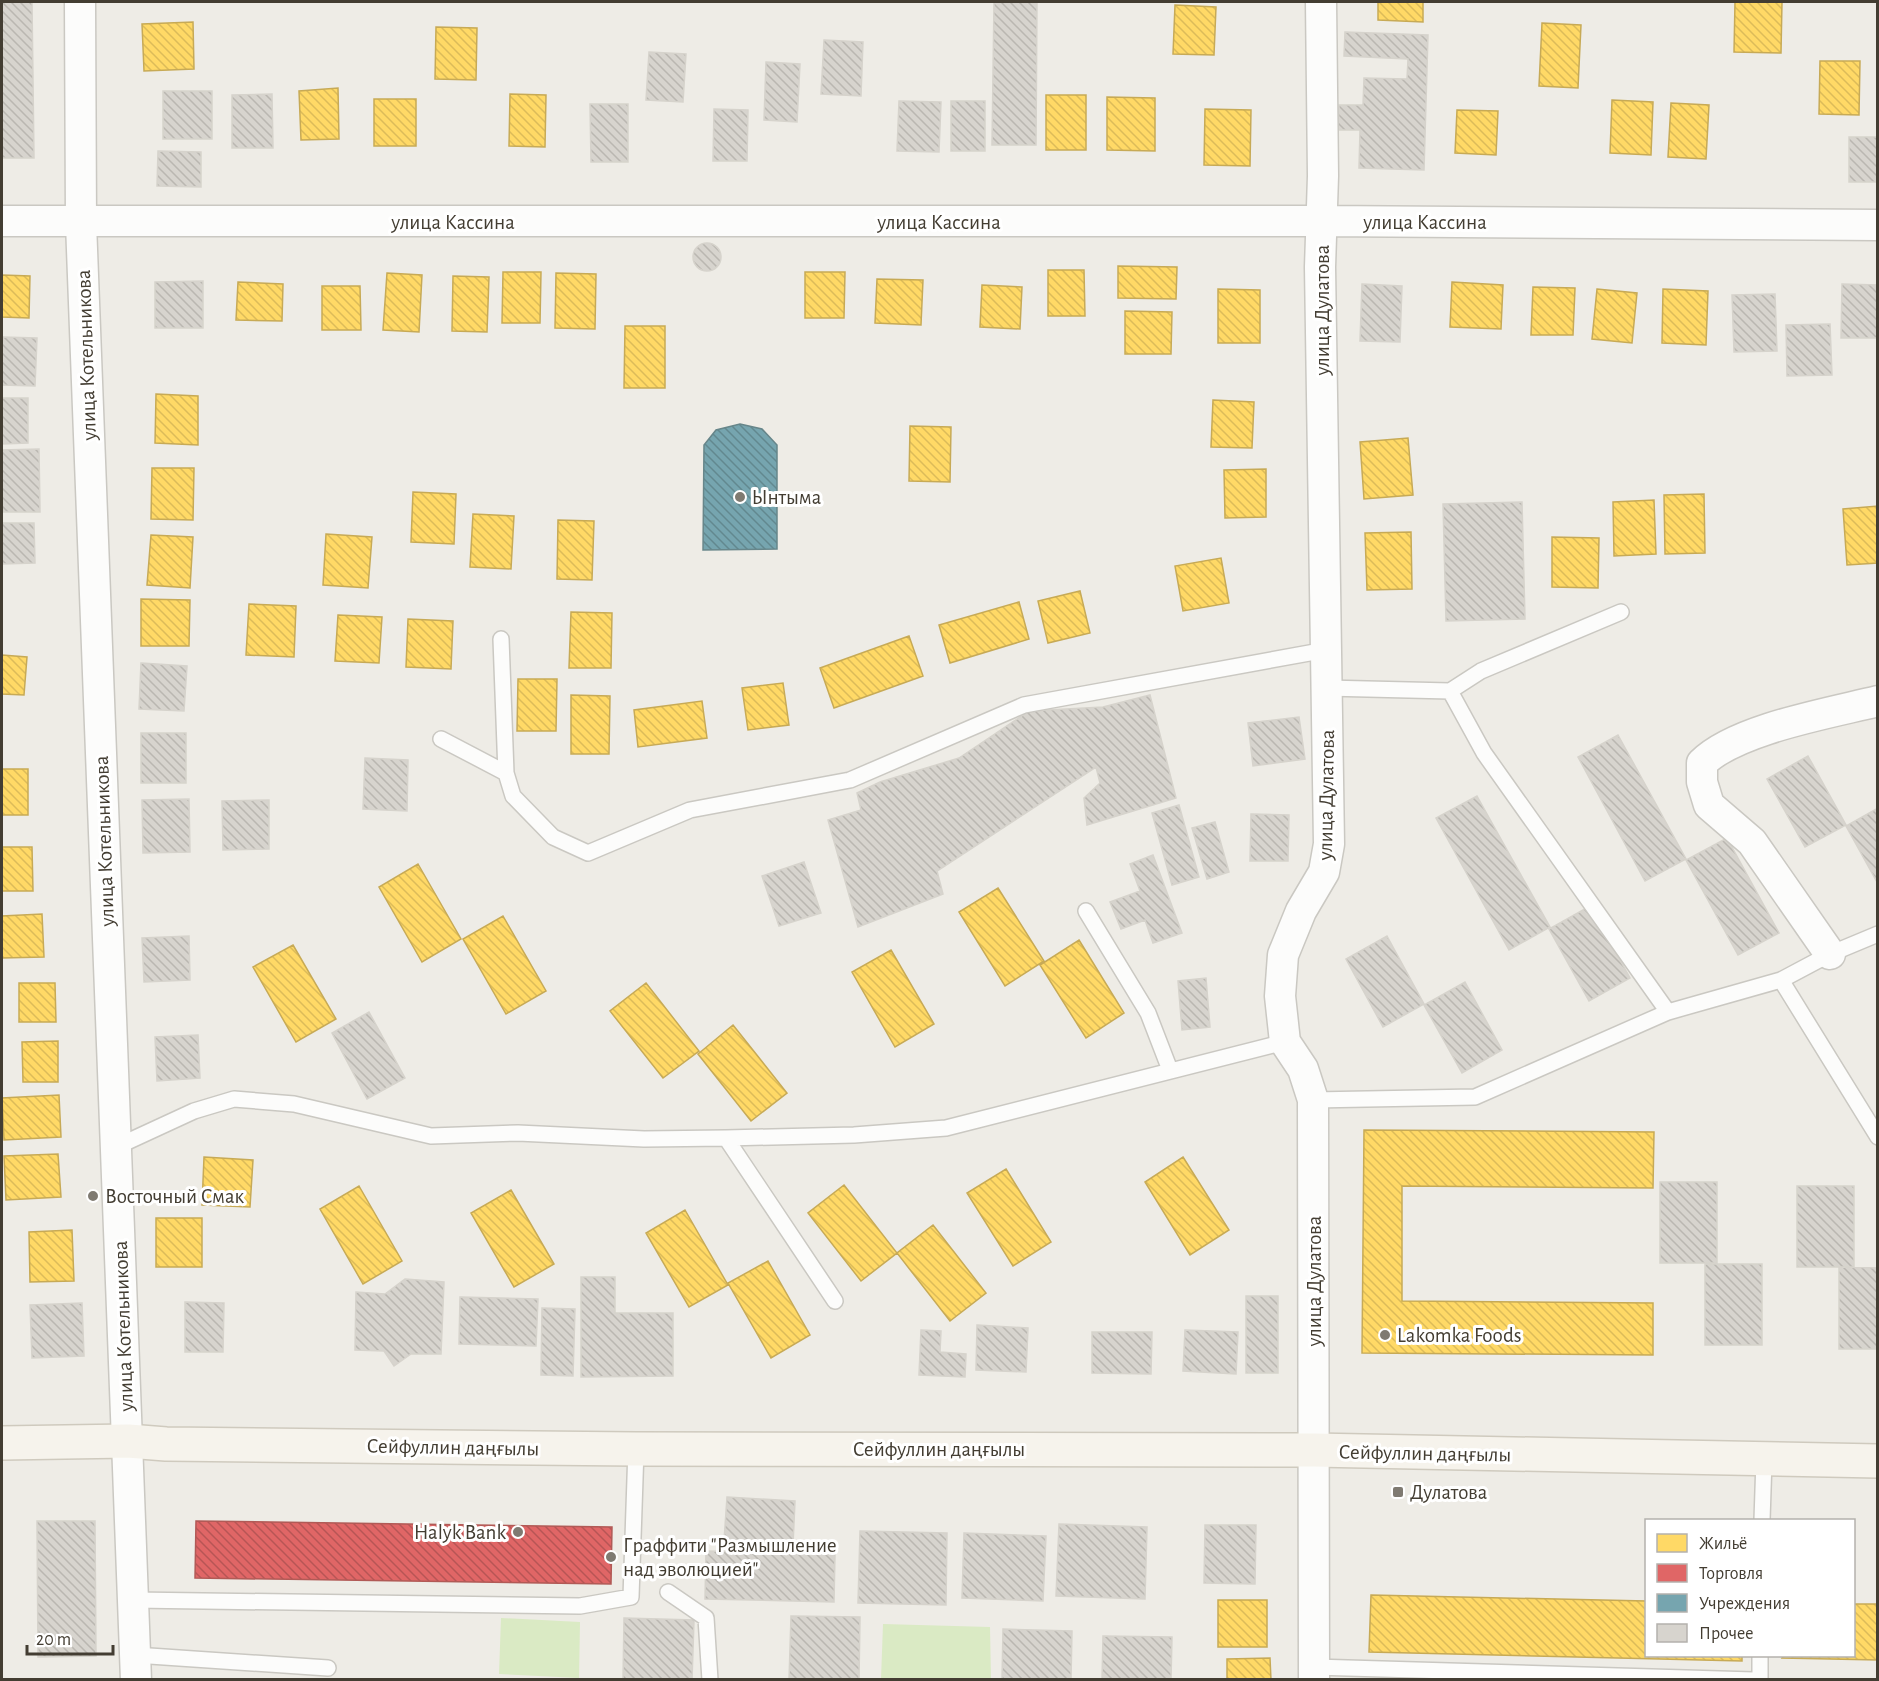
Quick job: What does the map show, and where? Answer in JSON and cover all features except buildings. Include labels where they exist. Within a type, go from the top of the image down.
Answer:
[{"type":"main road","name":"Сейфуллин даңғылы","points":[[2,1443],[128,1441],[166,1444],[636,1449],[1314,1450],[1878,1461]]},
{"type":"street","name":"улица Котельникова","points":[[80,2],[81,223],[136,1667]]},
{"type":"street","name":"улица Дулатова","points":[[1314,1673],[1313,1100],[1304,1069],[1285,1042],[1280,996],[1282,955],[1301,911],[1324,872],[1329,844],[1320,267],[1323,221],[1321,2]]},
{"type":"street","name":"улица Кассина","points":[[2,221],[81,223],[1323,221],[1878,225]]},
{"type":"street","points":[[1830,954],[1752,842],[1709,805],[1702,782],[1702,763],[1712,753],[1767,729],[1878,700]]},
{"type":"lane","points":[[1326,688],[1450,691],[1481,671],[1621,612]]},
{"type":"lane","points":[[501,639],[506,773],[513,796],[553,837],[588,853],[690,810],[850,780],[1024,705],[1326,650]]},
{"type":"lane","points":[[1450,691],[1484,753],[1668,1012]]},
{"type":"lane","points":[[441,739],[506,773]]},
{"type":"lane","points":[[1086,911],[1148,1013],[1170,1070]]},
{"type":"lane","points":[[1313,1100],[1475,1097],[1668,1012],[1781,980],[1830,954],[1878,934]]},
{"type":"lane","points":[[1781,980],[1878,1137]]},
{"type":"lane","points":[[116,1147],[194,1111],[234,1099],[294,1104],[431,1136],[518,1133],[644,1139],[726,1138],[854,1135],[946,1128],[1285,1042]]},
{"type":"lane","points":[[726,1138],[835,1301]]},
{"type":"lane","points":[[133,1600],[580,1605],[631,1597],[636,1449]]},
{"type":"lane","points":[[1762,1519],[1764,1460]]},
{"type":"lane","points":[[668,1592],[706,1618],[710,1680]]},
{"type":"lane","points":[[1760,1657],[1760,1680]]},
{"type":"lane","points":[[136,1667],[328,1668]]},
{"type":"lane","points":[[1314,1673],[1754,1680]]},
{"type":"green space","points":[[501,1618],[580,1622],[579,1678],[499,1674]]},
{"type":"green space","points":[[883,1624],[990,1627],[991,1679],[881,1679]]},
{"type":"place","name":"Ынтыма","points":[[740,497]]},
{"type":"place","name":"Восточный Смак","points":[[93,1196]]},
{"type":"place","name":"Lakomka Foods","points":[[1385,1335]]},
{"type":"place","name":"Дулатова","points":[[1398,1492]]},
{"type":"place","name":"Halyk Bank","points":[[518,1532]]},
{"type":"place","name":"Граффити \"Размышление над эволюцией\"","points":[[611,1557]]}]
